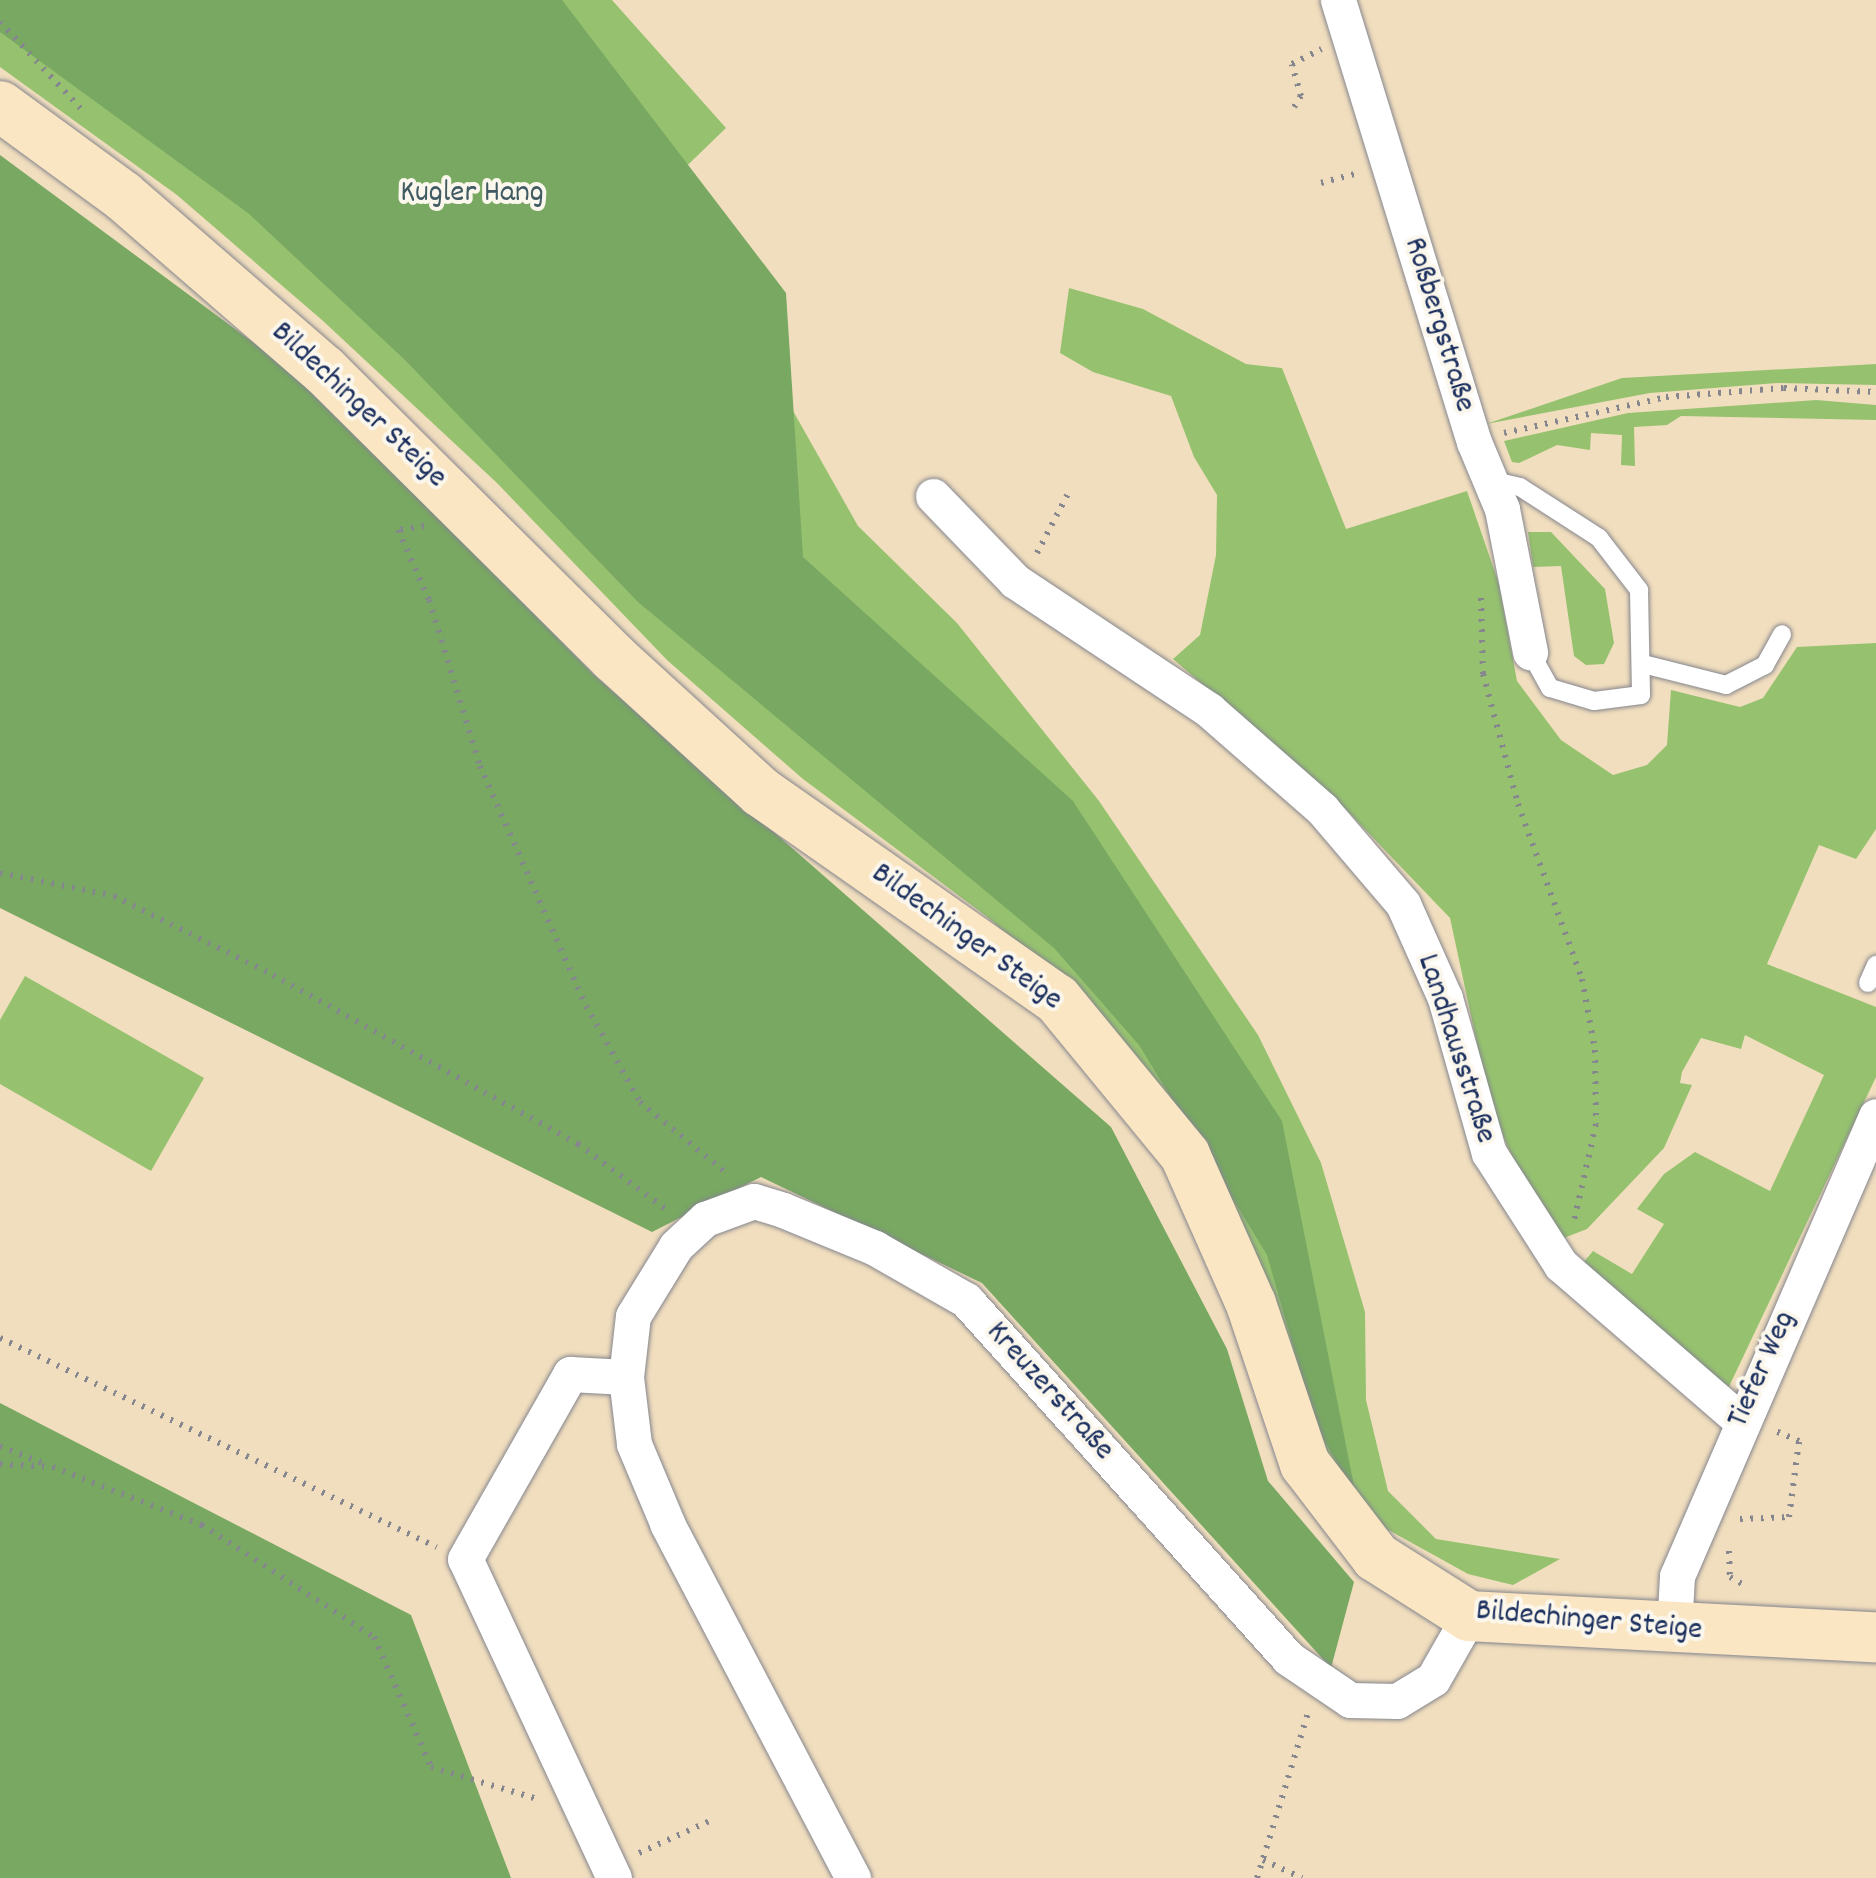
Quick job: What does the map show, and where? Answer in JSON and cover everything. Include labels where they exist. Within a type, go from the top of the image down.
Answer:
[{"type":"street","name":"Roßbergstraße","points":[[1338,0],[1474,442],[1502,509],[1530,652]]},
{"type":"street","name":"Bildechinger Steige","points":[[0,106],[123,196],[324,370],[614,658],[762,792],[1057,999],[1185,1156],[1251,1304],[1305,1464],[1376,1556],[1469,1616],[1674,1631],[1876,1637]]},
{"type":"street","name":"Landhausstraße","points":[[934,496],[1015,581],[1209,710],[1322,809],[1403,904],[1444,998],[1489,1153],[1561,1266],[1740,1420]]},
{"type":"street","name":"Tiefer Weg","points":[[1674,1631],[1677,1576],[1740,1420],[1876,1116]]},
{"type":"street","name":"Kreuzerstraße","points":[[853,1878],[668,1525],[634,1444],[626,1377],[633,1316],[676,1246],[705,1220],[754,1201],[875,1248],[966,1300],[1288,1658],[1350,1700],[1397,1701],[1433,1679],[1469,1616]]},
{"type":"street","points":[[609,1867],[465,1559],[570,1374],[626,1377]]},
{"type":"lane","points":[[1489,480],[1520,487],[1599,538],[1627,566],[1639,590],[1642,695],[1594,700],[1550,688],[1530,652]]},
{"type":"lane","points":[[1642,664],[1726,685],[1765,665],[1782,634]]},
{"type":"lane","points":[[1868,983],[1876,965]]},
{"type":"path","points":[[1294,107],[1301,96],[1292,72],[1295,58],[1351,42]]},
{"type":"path","points":[[1474,442],[1666,397],[1784,388],[1876,392]]},
{"type":"path","points":[[1015,581],[1071,488]]},
{"type":"path","points":[[398,530],[429,600],[480,766],[624,1080],[708,1163],[783,1210]]},
{"type":"path","points":[[1481,595],[1483,674],[1518,804],[1582,979],[1595,1050],[1596,1124],[1561,1266]]},
{"type":"path","points":[[0,873],[131,905],[578,1144],[662,1209],[705,1220]]},
{"type":"path","points":[[0,1338],[382,1525],[465,1559]]},
{"type":"path","points":[[1690,1543],[1729,1540],[1742,1516],[1788,1517],[1799,1441],[1740,1420]]},
{"type":"path","points":[[0,1446],[202,1525],[374,1637],[431,1766],[584,1814]]},
{"type":"path","points":[[0,1464],[53,1467]]},
{"type":"path","points":[[1257,1878],[1298,1743]]},
{"type":"path","points":[[609,1867],[625,1848],[648,1853],[714,1819]]},
{"type":"path","points":[[1263,1860],[1302,1878]]},
{"type":"green space","name":"Kugler Hang","points":[[0,0],[612,0],[726,128],[666,186],[858,526],[957,623],[1099,801],[1258,1035],[1321,1163],[1365,1312],[1366,1400],[1388,1491],[1436,1539],[1560,1559],[1513,1585],[1468,1574],[1374,1522],[1348,1493],[1101,1016],[986,916],[803,779],[667,660],[497,483],[322,320],[177,195],[0,67]]},
{"type":"green space","name":"Kugler Hang","points":[[0,0],[562,0],[786,293],[803,557],[1073,801],[1282,1121],[1356,1496],[1316,1426],[1267,1255],[1139,1045],[1054,948],[638,602],[405,360],[248,213],[0,32]]},
{"type":"green space","points":[[0,155],[308,383],[593,674],[1111,1127],[1227,1349],[1268,1481],[1354,1582],[1331,1668],[982,1283],[761,1177],[652,1232],[0,908]]},
{"type":"green space","points":[[1069,288],[1143,309],[1246,364],[1282,368],[1346,529],[1467,491],[1499,584],[1517,681],[1561,740],[1613,775],[1647,765],[1667,745],[1671,690],[1740,707],[1763,698],[1797,647],[1876,643],[1876,829],[1856,859],[1819,845],[1767,964],[1876,1007],[1876,1077],[1725,1395],[1578,1269],[1593,1251],[1632,1274],[1664,1224],[1637,1209],[1664,1174],[1695,1152],[1770,1191],[1824,1075],[1745,1035],[1741,1049],[1701,1038],[1682,1072],[1680,1083],[1692,1085],[1664,1148],[1587,1229],[1556,1241],[1533,1207],[1490,1104],[1450,918],[1334,797],[1173,659],[1200,635],[1216,555],[1217,495],[1194,457],[1171,396],[1093,372],[1060,353]]},
{"type":"green space","points":[[1876,364],[1876,385],[1777,383],[1650,393],[1486,424],[1622,378]]},
{"type":"green space","points":[[1816,400],[1876,405],[1876,420],[1681,416],[1667,425],[1634,427],[1635,466],[1621,465],[1622,435],[1591,433],[1590,450],[1557,445],[1519,463],[1512,462],[1504,441],[1628,413]]},
{"type":"green space","points":[[1528,532],[1551,532],[1605,589],[1614,643],[1604,664],[1586,665],[1574,656],[1561,566],[1533,567]]},
{"type":"green space","points":[[25,976],[204,1078],[151,1171],[0,1084],[0,1020]]},
{"type":"green space","points":[[0,1403],[411,1615],[511,1878],[0,1878]]}]
